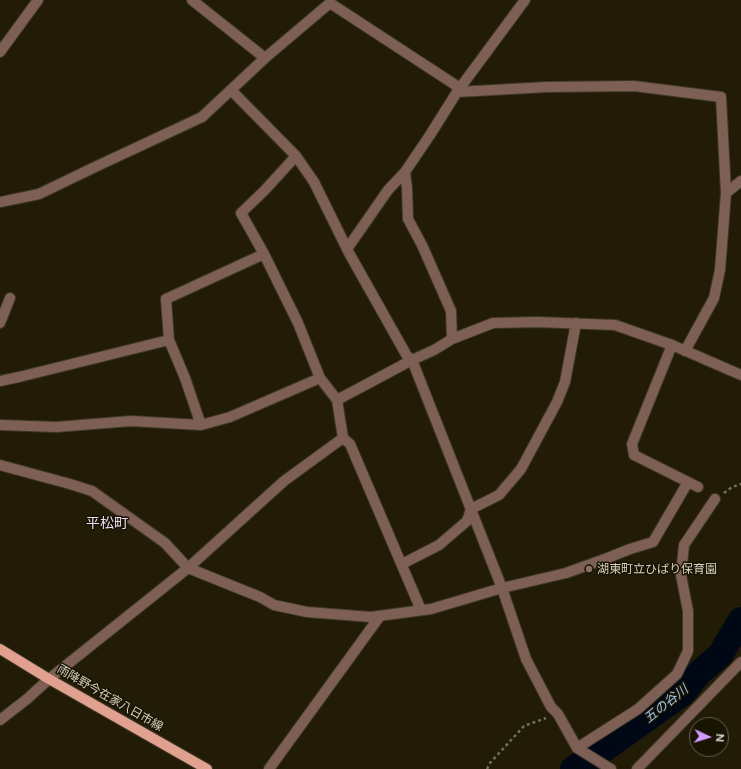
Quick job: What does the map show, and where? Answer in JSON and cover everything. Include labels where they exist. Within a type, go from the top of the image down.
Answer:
[{"type":"main road","name":"雨降野今在家八日市線","points":[[0,649],[49,679],[208,769]]},
{"type":"street","points":[[0,52],[38,0]]},
{"type":"street","points":[[192,0],[265,58]]},
{"type":"street","points":[[347,249],[388,190],[405,172],[458,90],[525,0]]},
{"type":"street","points":[[0,202],[39,194],[202,117],[265,58],[330,3],[458,90],[634,86],[721,97],[726,193],[720,270],[714,298],[685,351]]},
{"type":"street","points":[[231,90],[296,156],[314,182],[347,249],[407,356],[412,360],[502,588],[526,659],[551,707],[558,714],[577,748],[611,769]]},
{"type":"street","points":[[296,156],[242,213],[298,323],[320,378],[337,400],[343,438],[350,444],[421,610]]},
{"type":"street","points":[[405,172],[408,219],[422,245],[451,312],[452,339]]},
{"type":"street","points":[[726,193],[741,181]]},
{"type":"street","points":[[201,425],[185,378],[169,340],[166,299],[264,254]]},
{"type":"street","points":[[0,323],[10,298]]},
{"type":"street","points":[[337,400],[434,350],[452,339],[493,323],[537,322],[615,325],[672,345],[741,375]]},
{"type":"street","points":[[402,564],[439,545],[467,521],[471,509],[499,495],[521,470],[557,402],[565,382],[576,323]]},
{"type":"street","points":[[0,381],[169,340]]},
{"type":"street","points":[[672,345],[632,444],[634,455],[698,487]]},
{"type":"street","points":[[0,425],[56,427],[131,421],[201,425],[230,417],[320,378]]},
{"type":"street","points":[[0,720],[188,568],[284,481],[343,438]]},
{"type":"street","points":[[0,465],[92,491],[164,544],[188,568],[260,597],[274,605],[307,612],[371,617],[431,609],[502,588],[566,573],[653,542],[688,482]]},
{"type":"street","points":[[577,748],[638,709],[677,674],[688,650],[688,611],[682,576],[684,545],[715,499]]},
{"type":"street","points":[[269,769],[380,616]]},
{"type":"street","points":[[637,769],[741,662]]},
{"type":"path","points":[[715,499],[732,487],[741,484]]},
{"type":"path","points":[[487,769],[490,763],[524,726],[558,714]]},
{"type":"waterway","name":"五の谷川","points":[[573,769],[606,748],[683,693],[699,673],[720,655],[741,620]]},
{"type":"place","name":"湖東町立ひばり保育園","points":[[589,569]]},
{"type":"district","name":"平松町","points":[[107,524]]}]
